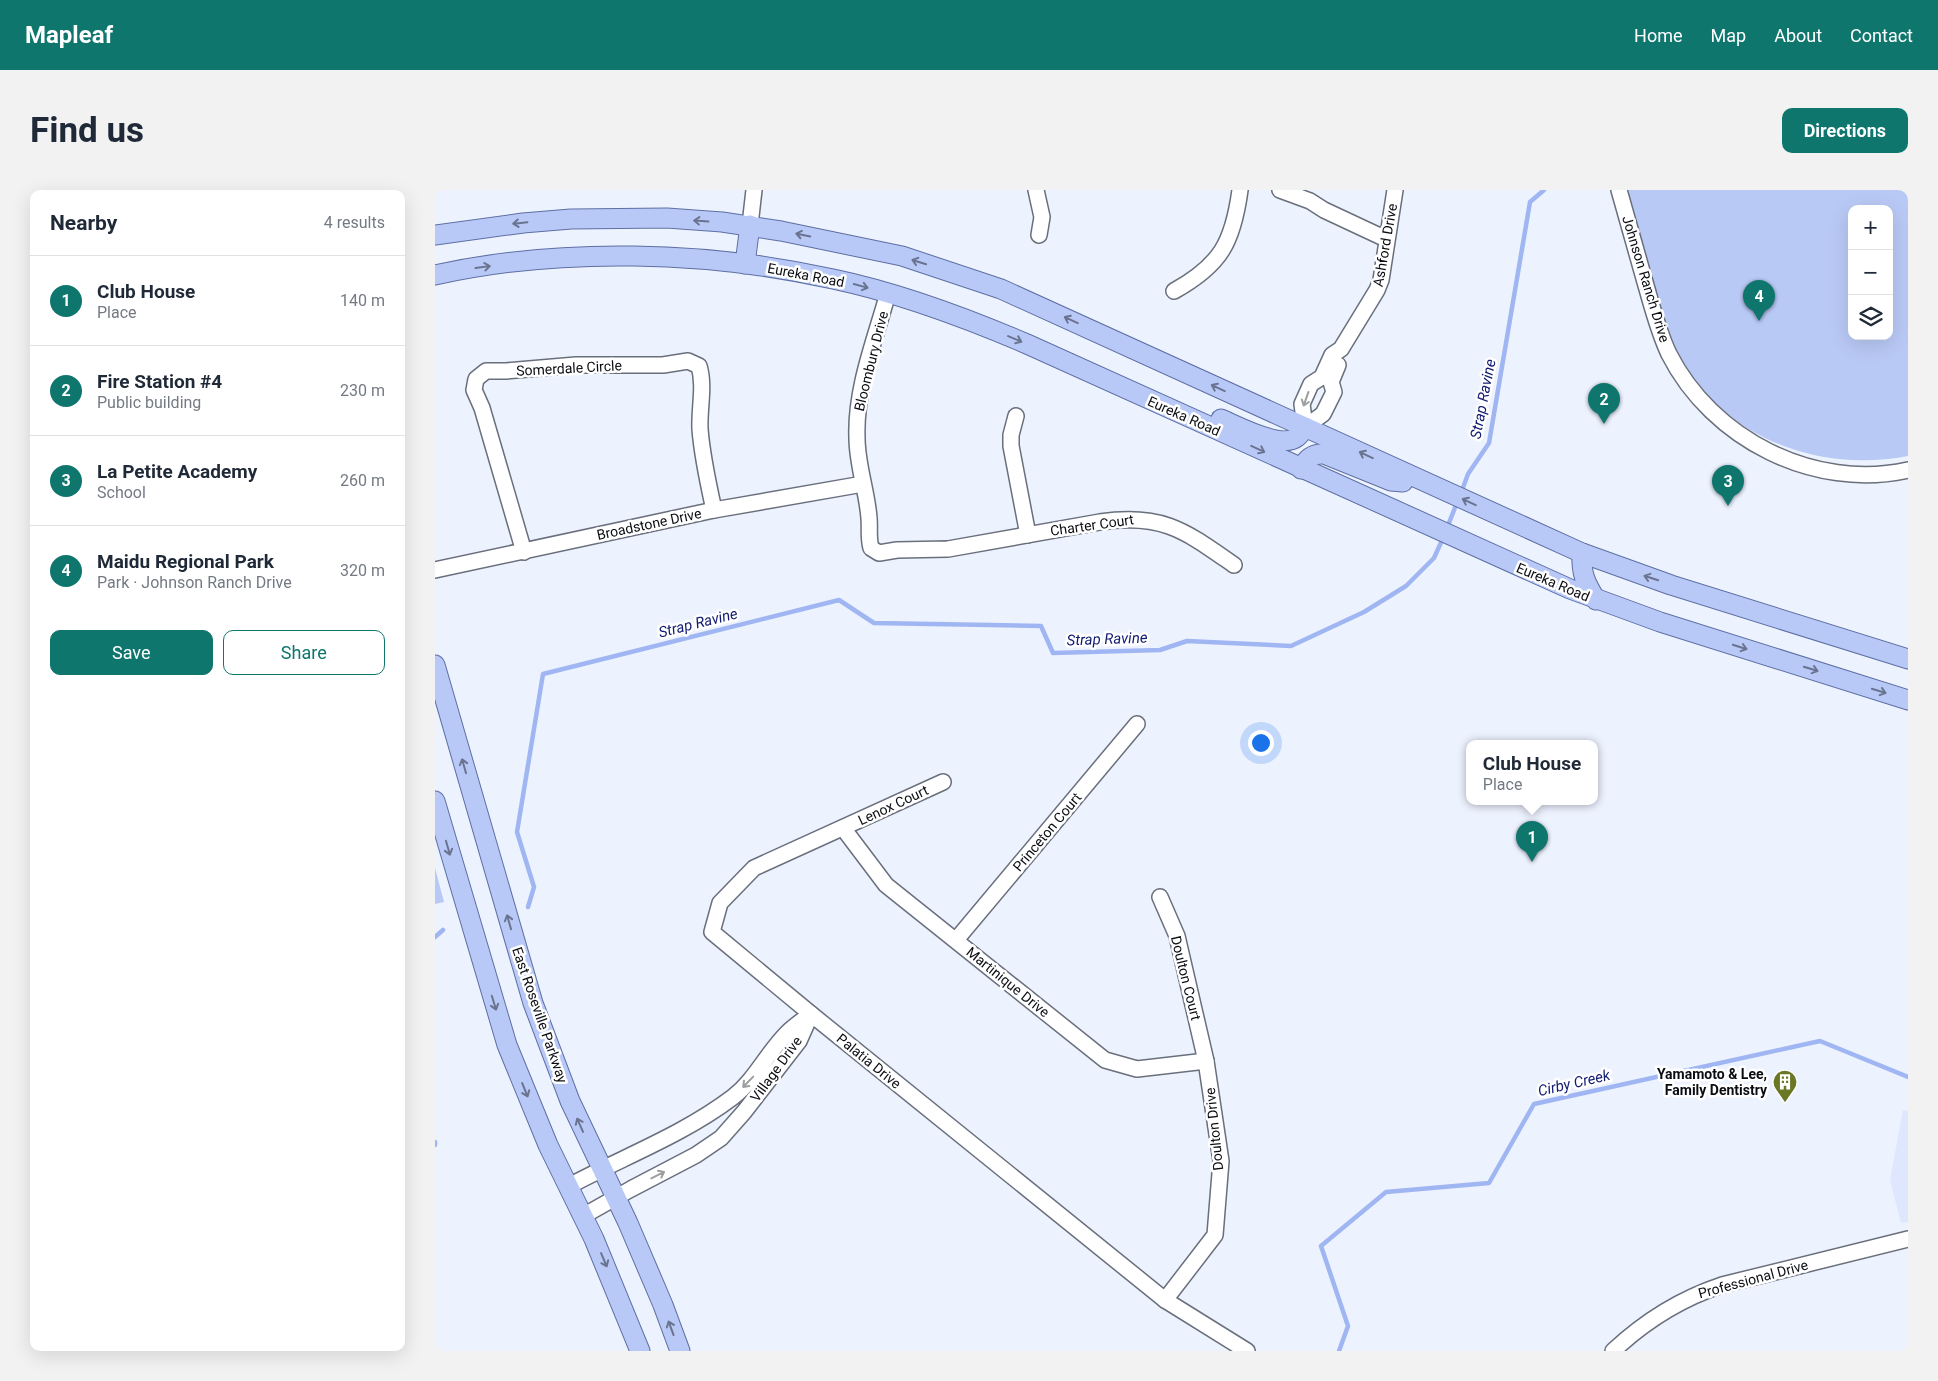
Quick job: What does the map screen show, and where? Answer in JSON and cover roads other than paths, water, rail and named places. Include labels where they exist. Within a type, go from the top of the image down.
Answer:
[{"type":"main road","points":[[435,236],[523,222],[667,218],[749,225],[902,256],[1001,289],[1582,553],[1653,579],[1908,659]]},
{"type":"main road","points":[[745,264],[749,225]]},
{"type":"main road","name":"Eureka Road","points":[[435,275],[525,261],[653,256],[745,264],[834,279],[888,293],[984,325],[1478,550],[1596,600],[1908,700]]},
{"type":"main road","points":[[1160,404],[1196,408],[1276,440],[1289,441],[1297,437],[1305,428]]},
{"type":"main road","points":[[1301,469],[1306,459],[1314,455],[1324,454],[1391,481],[1436,487]]},
{"type":"main road","points":[[1582,553],[1581,565],[1584,581],[1596,600]]},
{"type":"main road","name":"East Roseville Parkway","points":[[435,665],[533,1003],[570,1101],[645,1261],[680,1351]]},
{"type":"main road","points":[[435,801],[507,1045],[539,1122],[604,1262],[640,1351]]},
{"type":"street","points":[[749,225],[754,190]]},
{"type":"street","points":[[1036,190],[1042,217],[1039,236]]},
{"type":"street","points":[[1174,291],[1195,279],[1213,264],[1224,248],[1232,230],[1239,190]]},
{"type":"street","points":[[1280,190],[1310,201],[1324,210],[1386,239]]},
{"type":"street","name":"Ashford Drive","points":[[1305,428],[1303,404],[1311,384],[1326,379],[1342,358],[1341,349],[1377,290],[1381,280],[1395,190]]},
{"type":"street","name":"Johnson Ranch Drive","points":[[1619,190],[1656,320],[1669,353],[1700,400],[1718,418],[1753,444],[1803,466],[1833,472],[1865,475],[1908,470]]},
{"type":"street","name":"Bloombury Drive","points":[[871,548],[869,518],[858,453],[857,416],[865,376],[888,293]]},
{"type":"street","name":"Somerdale Circle","points":[[524,552],[482,408],[474,390],[476,379],[486,371],[576,365],[663,365],[687,361],[699,366],[702,378],[699,402],[702,452],[715,510]]},
{"type":"street","name":"Ashford Drive","points":[[1305,428],[1323,414],[1333,392],[1326,379]]},
{"type":"street","points":[[1016,416],[1011,435],[1011,446],[1028,535]]},
{"type":"street","name":"Broadstone Drive","points":[[435,570],[715,510],[863,484]]},
{"type":"street","name":"Charter Court","points":[[871,548],[879,552],[948,549],[1119,519],[1141,519],[1162,522],[1179,528],[1234,565]]},
{"type":"street","name":"Princeton Court","points":[[956,940],[1137,724]]},
{"type":"street","name":"Lenox Court","points":[[843,828],[943,782]]},
{"type":"street","name":"Martinique Drive","points":[[843,828],[886,885],[1105,1060],[1137,1069],[1206,1060]]},
{"type":"street","name":"Palatia Drive","points":[[843,828],[755,868],[720,903],[712,932],[1165,1300],[1247,1351]]},
{"type":"street","name":"Doulton Court","points":[[1160,897],[1177,936],[1206,1060]]},
{"type":"street","name":"Village Drive","points":[[569,1186],[693,1123],[734,1096],[753,1077],[787,1033],[811,1014]]},
{"type":"street","name":"Village Drive","points":[[583,1216],[696,1155],[721,1138],[744,1112],[799,1041],[811,1014]]},
{"type":"street","name":"Doulton Drive","points":[[1165,1300],[1215,1235],[1221,1161],[1206,1060]]},
{"type":"street","name":"Professional Drive","points":[[1613,1351],[1631,1334],[1651,1320],[1697,1293],[1722,1285],[1908,1239]]},
{"type":"waterway","name":"Strap Ravine","points":[[1461,493],[1468,474],[1489,443],[1530,202],[1544,190]]},
{"type":"waterway","name":"Strap Ravine","points":[[1447,528],[1458,500]]},
{"type":"waterway","name":"Strap Ravine","points":[[528,907],[534,887],[517,832],[543,674],[839,600],[874,623],[1041,626],[1053,653],[1160,650],[1187,641],[1291,646],[1364,612],[1406,586],[1434,558],[1443,538]]},
{"type":"waterway","name":"Strap Ravine","points":[[435,937],[443,930]]},
{"type":"waterway","name":"Cirby Creek","points":[[1339,1351],[1348,1326],[1321,1246],[1386,1192],[1489,1183],[1534,1104],[1820,1041],[1908,1077]]},
{"type":"place","name":"Maidu Regional Park","points":[[1759,321]]},
{"type":"place","name":"Fire Station #4","points":[[1604,424]]},
{"type":"place","name":"La Petite Academy","points":[[1728,506]]},
{"type":"place","name":"Club House","points":[[1532,862]]},
{"type":"place","name":"Yamamoto & Lee, Family Dentistry","points":[[1785,1103]]}]
